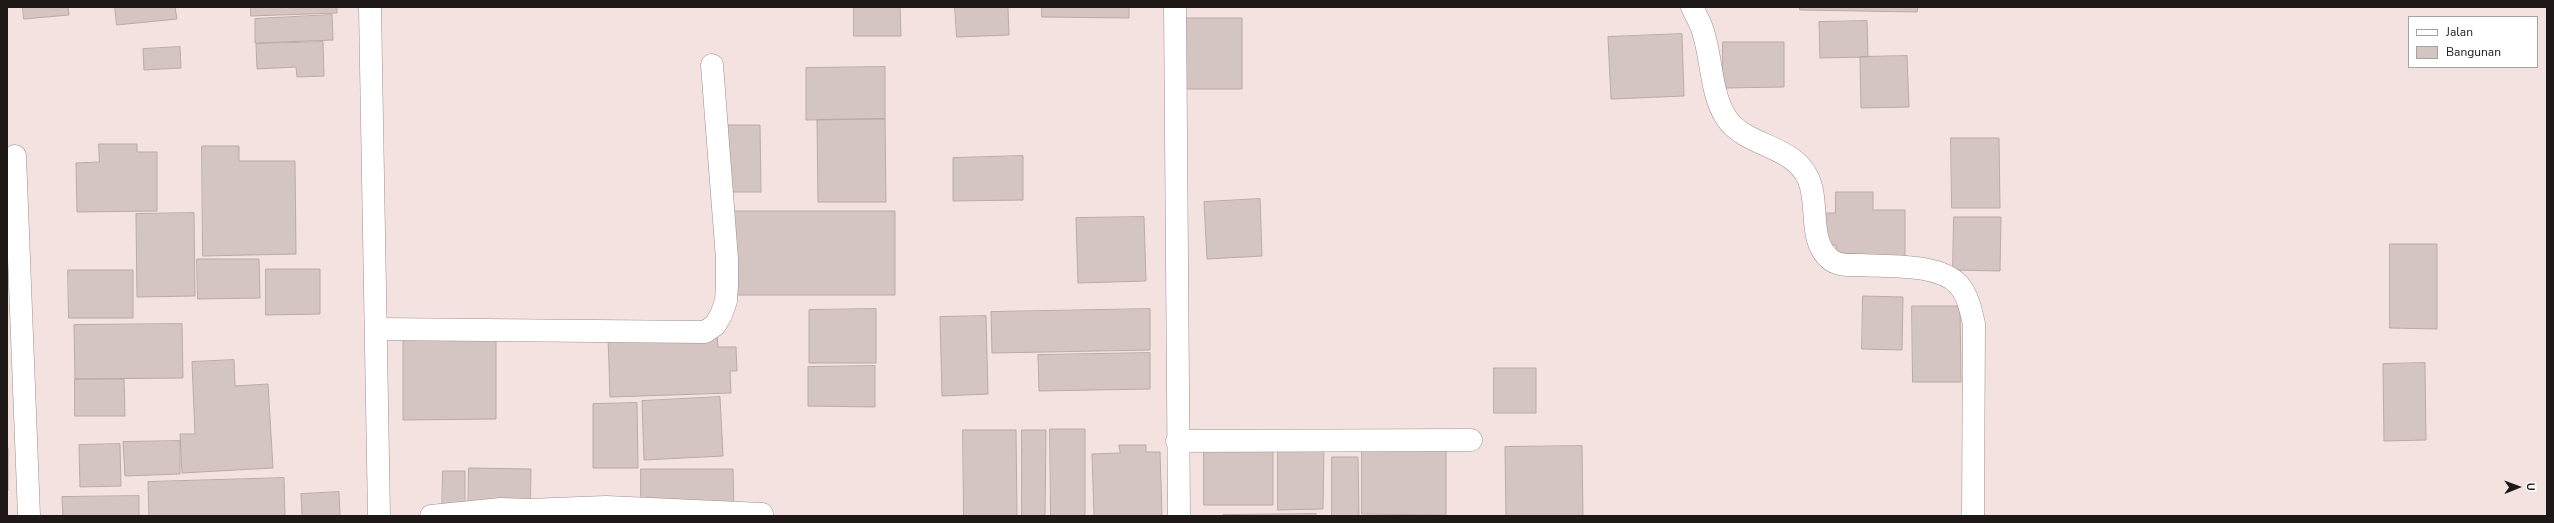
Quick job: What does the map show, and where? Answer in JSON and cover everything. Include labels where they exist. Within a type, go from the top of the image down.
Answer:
[{"type":"street","points":[[370,7],[379,516]]},
{"type":"street","points":[[1175,7],[1177,441],[1179,516]]},
{"type":"street","points":[[1692,7],[1704,34],[1720,106],[1738,132],[1781,152],[1799,164],[1804,170],[1814,193],[1817,240],[1824,252],[1839,264],[1935,270],[1950,277],[1960,286],[1968,301],[1974,324],[1973,516]]},
{"type":"street","points":[[376,329],[705,332],[715,325],[726,301],[727,259],[712,65]]},
{"type":"street","points":[[15,156],[29,516]]},
{"type":"street","points":[[1177,441],[1471,440]]},
{"type":"street","points":[[431,516],[502,509],[528,510],[606,507],[762,514]]},
{"type":"building","points":[[23,7],[68,7],[69,15],[24,19]]},
{"type":"building","points":[[115,7],[175,7],[177,19],[117,25]]},
{"type":"building","points":[[251,7],[337,7],[337,13],[251,16]]},
{"type":"building","points":[[854,7],[900,7],[901,36],[854,36]]},
{"type":"building","points":[[955,7],[1008,7],[1009,35],[957,37]]},
{"type":"building","points":[[1042,7],[1129,7],[1129,18],[1042,17]]},
{"type":"building","points":[[1800,7],[1918,7],[1917,12],[1800,10]]},
{"type":"building","points":[[332,15],[333,40],[255,43],[255,19]]},
{"type":"building","points":[[1183,18],[1242,18],[1242,89],[1184,89]]},
{"type":"building","points":[[1867,21],[1868,57],[1820,58],[1819,22]]},
{"type":"building","points":[[1682,34],[1684,96],[1611,99],[1608,37]]},
{"type":"building","points":[[323,42],[324,76],[297,77],[296,67],[257,69],[256,44]]},
{"type":"building","points":[[1723,42],[1784,42],[1784,87],[1723,88]]},
{"type":"building","points":[[180,47],[181,68],[144,70],[143,49]]},
{"type":"building","points":[[1907,56],[1909,107],[1861,108],[1860,57]]},
{"type":"building","points":[[885,67],[885,119],[806,120],[806,68]]},
{"type":"building","points":[[885,119],[886,202],[818,202],[817,120]]},
{"type":"building","points":[[728,125],[760,125],[761,192],[729,192]]},
{"type":"building","points":[[1951,138],[1999,138],[2000,208],[1952,208]]},
{"type":"building","points":[[99,144],[137,144],[137,152],[157,152],[157,211],[77,212],[76,163],[99,162]]},
{"type":"building","points":[[202,146],[239,146],[239,161],[295,161],[296,254],[203,256]]},
{"type":"building","points":[[1023,156],[1023,200],[953,201],[953,158]]},
{"type":"building","points":[[1836,192],[1873,192],[1873,210],[1905,210],[1905,256],[1836,256],[1836,245],[1823,245],[1823,213],[1835,213]]},
{"type":"building","points":[[1260,199],[1262,256],[1207,259],[1204,202]]},
{"type":"building","points":[[731,211],[895,211],[895,295],[731,295]]},
{"type":"building","points":[[194,213],[195,296],[137,297],[136,214]]},
{"type":"building","points":[[1144,217],[1146,281],[1078,283],[1076,218]]},
{"type":"building","points":[[1954,217],[2001,217],[2000,271],[1953,270]]},
{"type":"building","points":[[2390,244],[2437,244],[2437,329],[2390,328]]},
{"type":"building","points":[[197,259],[259,259],[260,298],[198,299]]},
{"type":"building","points":[[266,269],[320,269],[320,314],[266,315]]},
{"type":"building","points":[[68,270],[133,270],[133,318],[69,318]]},
{"type":"building","points":[[1863,296],[1903,297],[1902,350],[1862,349]]},
{"type":"building","points":[[1912,306],[1960,306],[1961,382],[1913,382]]},
{"type":"building","points":[[876,309],[876,363],[809,363],[809,310]]},
{"type":"building","points":[[1150,309],[1150,350],[992,353],[991,312]]},
{"type":"building","points":[[986,316],[988,394],[942,396],[940,317]]},
{"type":"building","points":[[182,324],[183,378],[75,379],[74,325]]},
{"type":"building","points":[[717,334],[718,347],[736,347],[737,371],[730,371],[731,393],[610,397],[608,337]]},
{"type":"building","points":[[496,339],[496,419],[403,420],[403,340]]},
{"type":"building","points":[[1150,353],[1150,389],[1039,391],[1038,355]]},
{"type":"building","points":[[234,360],[235,386],[268,384],[273,468],[182,473],[180,434],[195,434],[192,362]]},
{"type":"building","points":[[2425,363],[2426,440],[2384,441],[2383,364]]},
{"type":"building","points":[[875,366],[875,407],[808,406],[808,367]]},
{"type":"building","points":[[1494,368],[1536,368],[1536,413],[1494,413]]},
{"type":"building","points":[[75,379],[124,379],[125,416],[75,416]]},
{"type":"building","points":[[720,397],[723,456],[644,460],[642,401]]},
{"type":"building","points":[[637,403],[638,468],[593,468],[593,404]]},
{"type":"building","points":[[1050,429],[1085,429],[1085,516],[1051,516]]},
{"type":"building","points":[[963,430],[1016,430],[1017,516],[964,516]]},
{"type":"building","points":[[1022,430],[1046,430],[1045,516],[1022,516]]},
{"type":"building","points":[[180,441],[180,474],[125,476],[123,442]]},
{"type":"building","points":[[120,444],[121,486],[80,487],[79,445]]},
{"type":"building","points":[[1278,444],[1324,444],[1323,509],[1278,510]]},
{"type":"building","points":[[1119,445],[1146,445],[1146,452],[1160,452],[1162,516],[1094,516],[1092,454],[1120,453]]},
{"type":"building","points":[[1204,446],[1273,446],[1273,505],[1204,505]]},
{"type":"building","points":[[1582,446],[1583,516],[1506,516],[1505,447]]},
{"type":"building","points":[[1362,447],[1446,447],[1446,515],[1362,514]]},
{"type":"building","points":[[8,448],[8,491],[7,491]]},
{"type":"building","points":[[1332,457],[1358,457],[1359,516],[1332,516]]},
{"type":"building","points":[[469,468],[531,469],[530,516],[468,516]]},
{"type":"building","points":[[641,469],[733,469],[734,514],[641,515]]},
{"type":"building","points":[[443,471],[465,471],[465,516],[442,515]]},
{"type":"building","points":[[284,478],[285,516],[149,516],[148,482]]},
{"type":"building","points":[[339,492],[340,516],[302,516],[301,494]]},
{"type":"building","points":[[139,496],[139,516],[63,516],[62,497]]},
{"type":"building","points":[[1316,514],[1316,516],[1223,516],[1223,515]]}]
